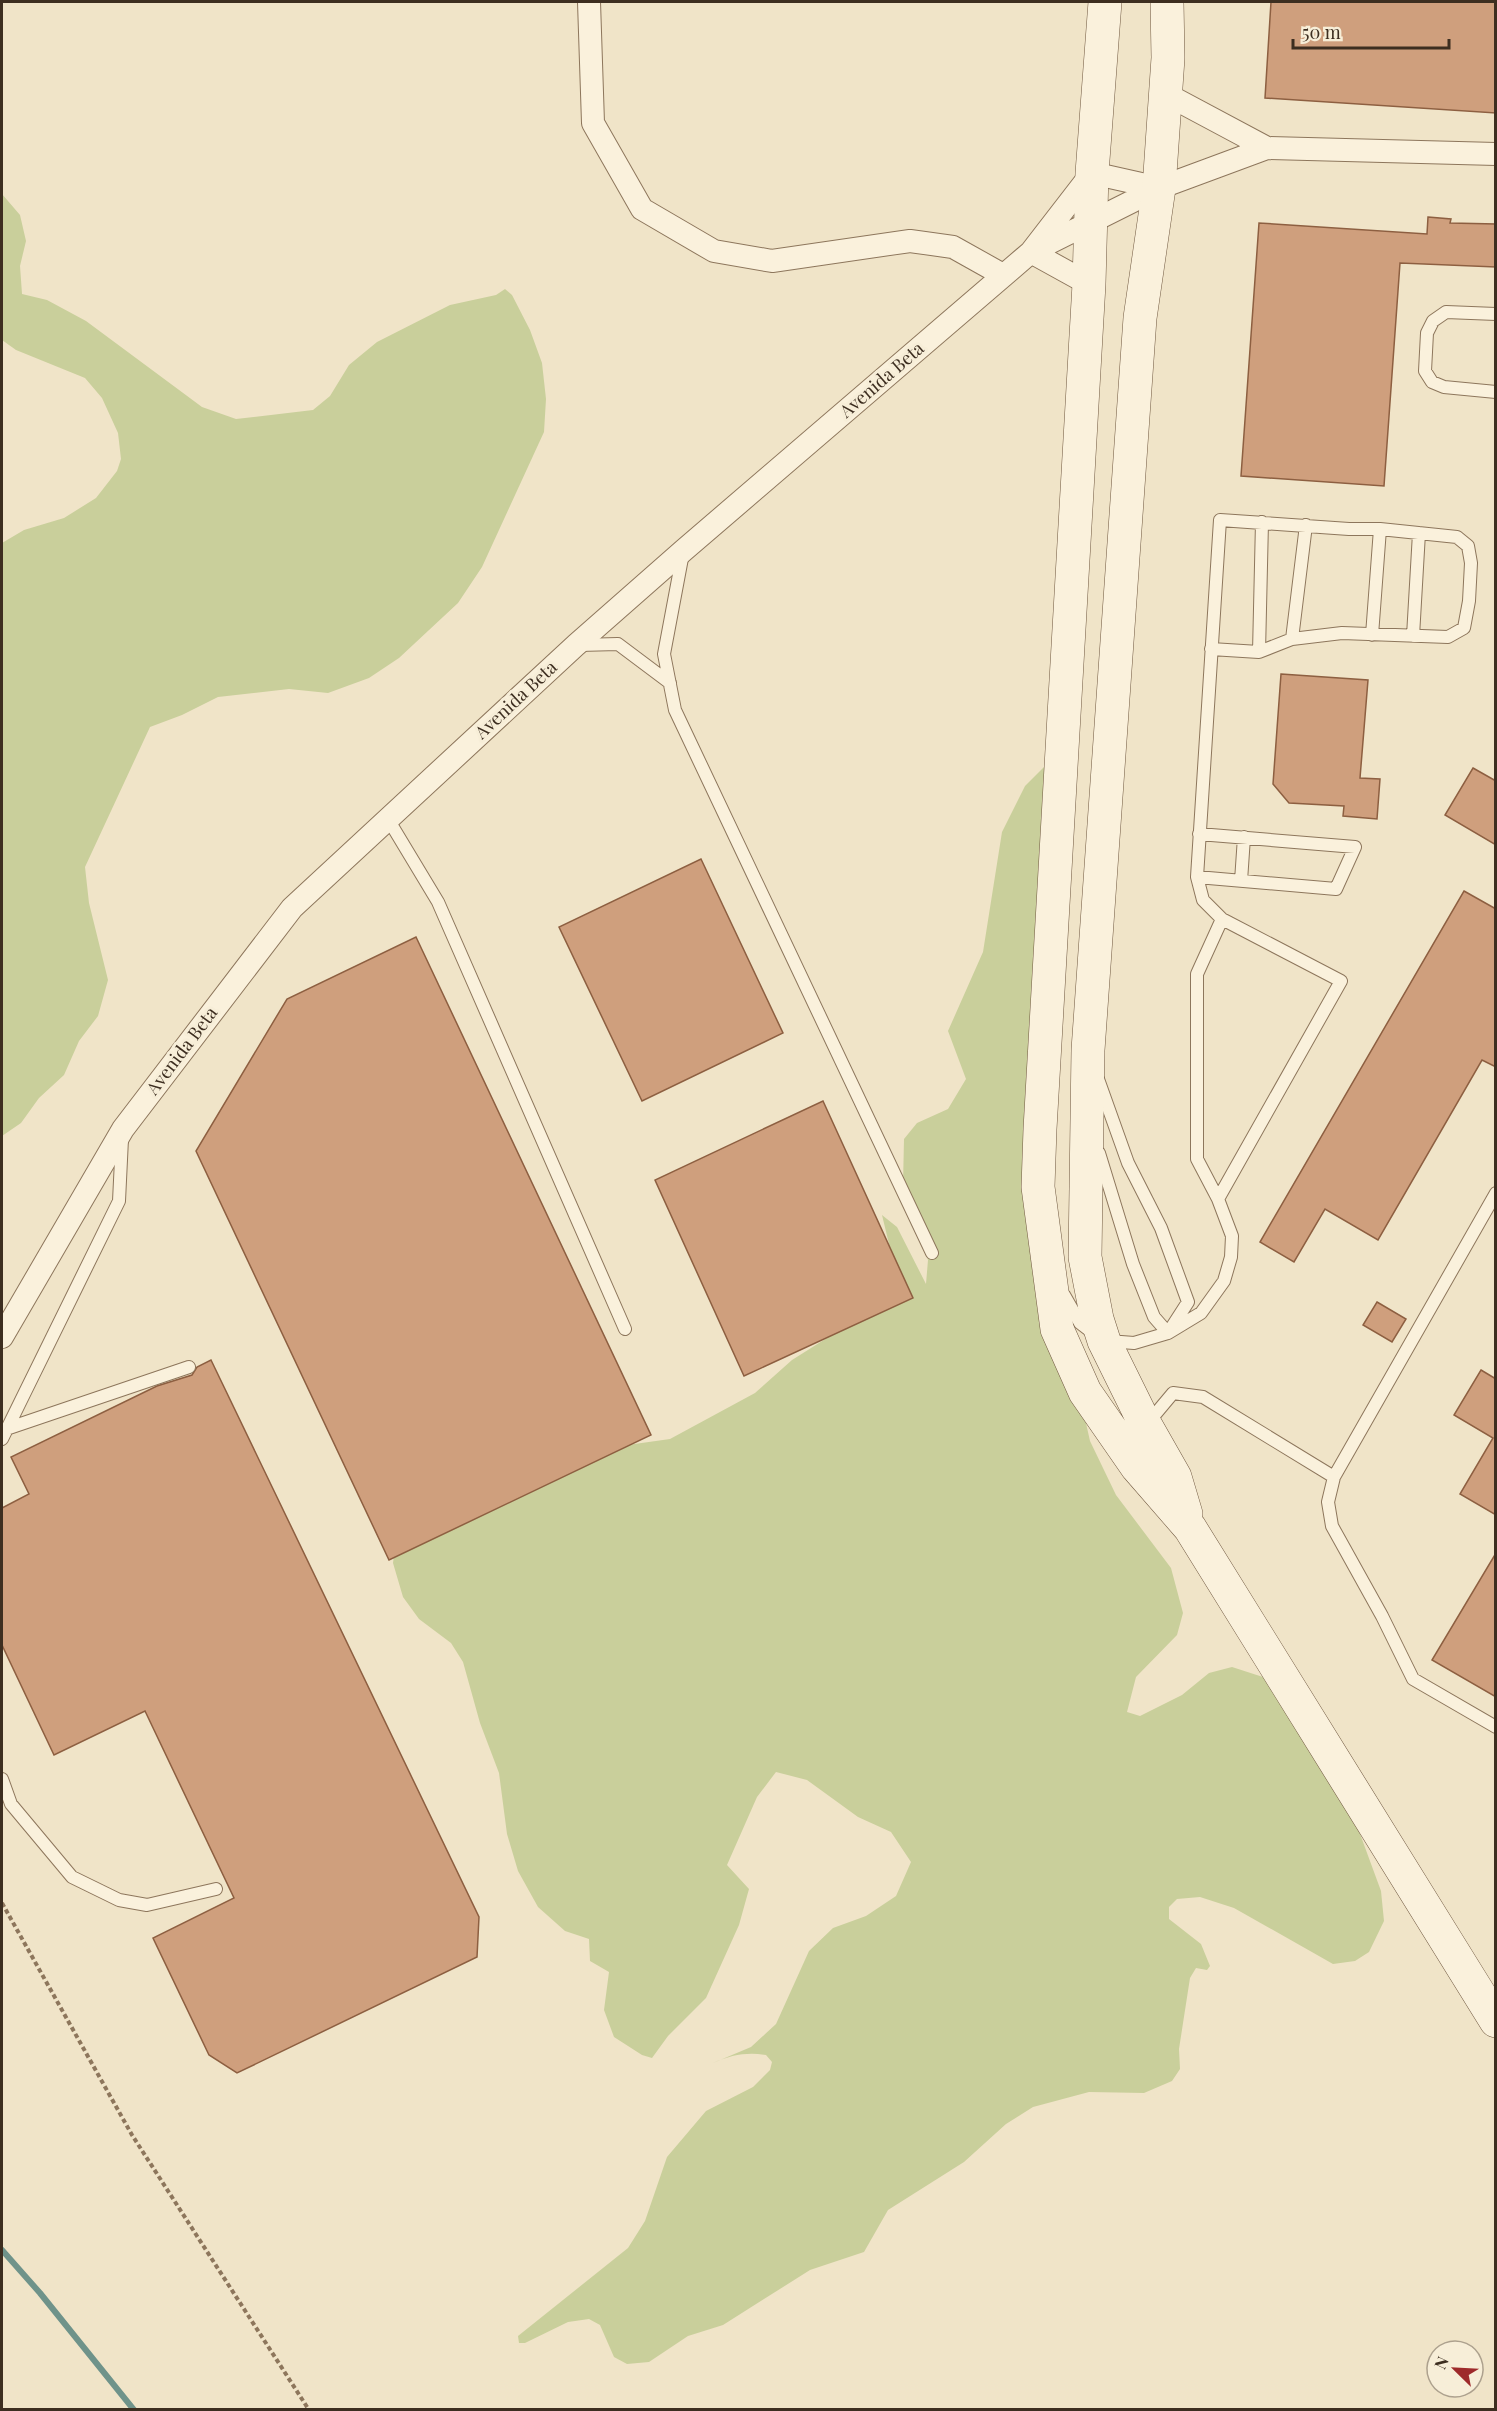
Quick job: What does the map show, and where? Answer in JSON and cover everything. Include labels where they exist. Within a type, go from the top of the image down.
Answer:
[{"type":"main road","points":[[1105,2],[1092,173],[1089,284],[1040,1129],[1038,1187],[1057,1329],[1085,1392],[1137,1467],[1190,1528],[1496,2021]]},
{"type":"main road","points":[[1167,2],[1168,58],[1159,189],[1140,318],[1088,1050],[1085,1257],[1097,1319],[1104,1341],[1146,1426],[1175,1477],[1190,1528]]},
{"type":"street","points":[[589,2],[593,123],[642,209],[714,251],[772,261],[910,241],[953,247],[1003,275]]},
{"type":"street","points":[[1164,93],[1267,148],[1496,154]]},
{"type":"street","name":"Avenida Beta","points":[[2,1337],[123,1129],[292,908],[576,645],[1031,252],[1159,189],[1267,148]]},
{"type":"street","points":[[1089,284],[1031,252],[1092,173],[1159,189]]},
{"type":"lane","points":[[1496,314],[1446,312],[1433,321],[1427,333],[1425,371],[1432,382],[1444,387],[1496,392]]},
{"type":"lane","points":[[1211,649],[1258,652],[1292,639],[1342,633],[1448,637],[1464,628],[1469,601],[1471,563],[1468,546],[1457,537],[1419,533],[1220,520],[1211,649],[1197,877],[1203,900],[1222,919],[1341,981],[1218,1199]]},
{"type":"lane","points":[[1258,652],[1262,522]]},
{"type":"lane","points":[[1292,639],[1306,525]]},
{"type":"lane","points":[[1372,635],[1380,529]]},
{"type":"lane","points":[[1413,636],[1419,533]]},
{"type":"lane","points":[[684,550],[664,654],[675,710],[932,1253]]},
{"type":"lane","points":[[576,645],[618,644],[670,682]]},
{"type":"lane","points":[[388,819],[438,902],[625,1329]]},
{"type":"lane","points":[[1197,877],[1336,889],[1354,847],[1200,834]]},
{"type":"lane","points":[[1241,881],[1244,837]]},
{"type":"lane","points":[[1045,1237],[1066,1302],[1080,1323],[1104,1341],[1134,1343],[1168,1333],[1201,1313],[1224,1281],[1231,1257],[1232,1236],[1218,1199],[1197,1159],[1197,974],[1222,919]]},
{"type":"lane","points":[[1088,1050],[1128,1163],[1161,1228],[1188,1302],[1168,1333]]},
{"type":"lane","points":[[1086,1112],[1134,1264],[1154,1317],[1168,1333]]},
{"type":"lane","points":[[4,1434],[119,1201],[123,1129]]},
{"type":"lane","points":[[1496,1193],[1334,1477],[1328,1502],[1332,1527],[1382,1616],[1413,1679],[1496,1727]]},
{"type":"lane","points":[[4,1434],[189,1367]]},
{"type":"lane","points":[[1146,1426],[1173,1393],[1203,1397],[1334,1477]]},
{"type":"lane","points":[[2,1779],[11,1804],[72,1877],[119,1900],[147,1905],[216,1889]]},
{"type":"path","points":[[2,1903],[132,2135],[309,2409]]},
{"type":"green space","points":[[2,194],[20,215],[26,241],[20,266],[22,294],[47,300],[86,321],[202,407],[236,419],[313,410],[330,396],[349,365],[377,342],[450,305],[496,295],[505,289],[512,295],[530,330],[542,363],[546,399],[544,432],[482,567],[458,603],[399,658],[369,678],[328,693],[289,689],[218,697],[182,715],[150,727],[85,867],[89,903],[108,980],[98,1016],[79,1041],[64,1075],[39,1098],[21,1123],[2,1136],[2,543],[24,530],[64,518],[96,498],[117,471],[121,459],[118,433],[102,398],[85,378],[16,350],[2,340]]},
{"type":"green space","points":[[1070,741],[1038,1208],[1090,1441],[1116,1495],[1171,1568],[1183,1613],[1177,1635],[1136,1677],[1127,1712],[1140,1716],[1182,1695],[1209,1673],[1232,1667],[1266,1678],[1356,1823],[1381,1891],[1384,1921],[1369,1952],[1355,1961],[1333,1964],[1234,1908],[1200,1897],[1177,1899],[1169,1907],[1169,1919],[1201,1944],[1210,1966],[1207,1970],[1196,1968],[1190,1978],[1179,2049],[1180,2069],[1172,2081],[1144,2093],[1089,2092],[1033,2107],[1006,2124],[964,2162],[888,2210],[864,2252],[810,2270],[723,2325],[688,2336],[649,2362],[627,2364],[614,2357],[600,2325],[589,2319],[568,2322],[525,2343],[519,2343],[518,2336],[628,2248],[645,2221],[667,2157],[706,2111],[753,2087],[770,2070],[772,2062],[766,2055],[746,2054],[713,2063],[751,2047],[776,2024],[809,1951],[833,1928],[866,1916],[896,1896],[911,1862],[891,1832],[858,1817],[807,1780],[776,1772],[757,1797],[727,1865],[749,1889],[739,1925],[706,1998],[668,2036],[652,2058],[642,2055],[614,2037],[604,2010],[609,1972],[590,1961],[589,1939],[565,1931],[538,1907],[518,1871],[507,1834],[499,1773],[480,1723],[463,1662],[451,1643],[419,1619],[403,1597],[393,1563],[396,1539],[592,1450],[670,1439],[755,1393],[792,1360],[873,1309],[896,1273],[882,1215],[897,1227],[926,1284],[928,1260],[903,1185],[904,1139],[917,1123],[948,1109],[966,1079],[948,1031],[983,952],[1002,832],[1025,786]]},
{"type":"building","points":[[1271,2],[1496,2],[1496,113],[1265,98]]},
{"type":"building","points":[[1428,217],[1451,219],[1450,223],[1496,224],[1496,267],[1400,263],[1384,486],[1241,476],[1259,223],[1427,234]]},
{"type":"building","points":[[1281,674],[1368,680],[1360,778],[1380,779],[1377,819],[1343,816],[1344,806],[1289,803],[1273,784]]},
{"type":"building","points":[[1473,768],[1496,781],[1496,845],[1445,815]]},
{"type":"building","points":[[701,859],[783,1033],[642,1101],[559,927]]},
{"type":"building","points":[[1464,891],[1496,909],[1496,1067],[1482,1060],[1378,1240],[1325,1209],[1294,1262],[1260,1242]]},
{"type":"building","points":[[416,937],[651,1435],[389,1560],[196,1151],[287,999]]},
{"type":"building","points":[[823,1101],[913,1298],[744,1376],[655,1180]]},
{"type":"building","points":[[1377,1302],[1406,1319],[1392,1342],[1363,1325]]},
{"type":"building","points":[[211,1360],[479,1917],[477,1957],[237,2073],[209,2055],[153,1938],[234,1898],[145,1711],[54,1755],[2,1645],[2,1508],[29,1494],[11,1457],[157,1386],[192,1375],[197,1367]]},
{"type":"building","points":[[1481,1370],[1496,1379],[1496,1515],[1460,1494],[1493,1438],[1454,1415]]},
{"type":"building","points":[[1496,1553],[1496,1697],[1432,1660]]},
{"type":"waterway","points":[[2,2250],[40,2293],[134,2410]]}]
